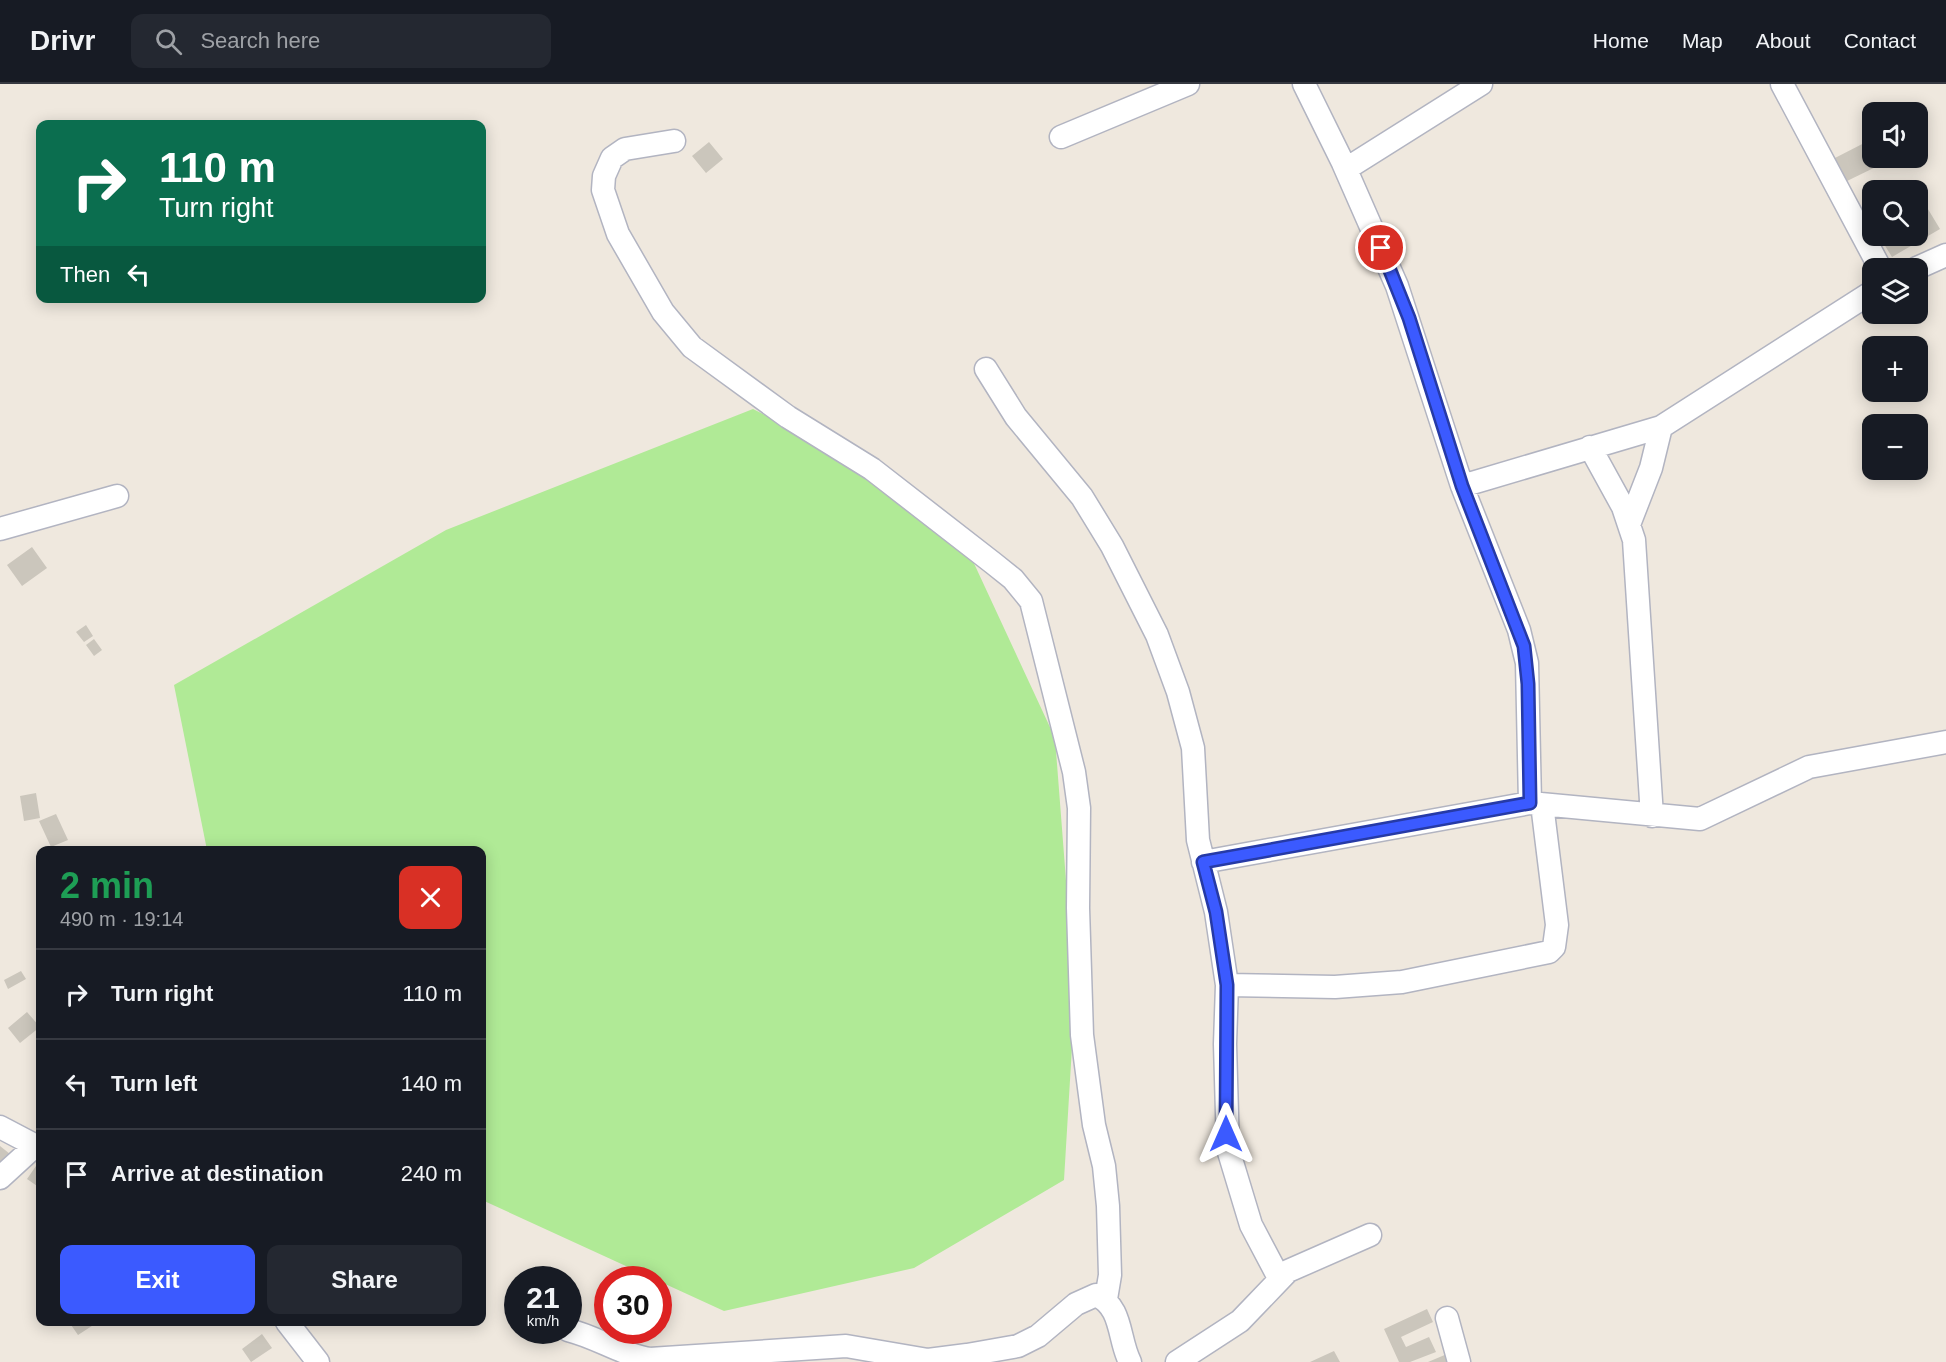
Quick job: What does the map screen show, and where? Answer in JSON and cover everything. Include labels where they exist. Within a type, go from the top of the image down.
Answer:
[{"type":"street","points":[[1061,137],[1188,84]]},
{"type":"street","points":[[1227,985],[1335,987],[1402,982],[1549,952],[1554,947],[1557,925],[1536,804],[1524,646],[1462,486],[1409,318],[1346,169],[1304,84]]},
{"type":"street","points":[[1346,169],[1481,84]]},
{"type":"street","points":[[1782,84],[1875,258]]},
{"type":"street","points":[[674,141],[625,149],[612,158],[604,176],[603,190],[618,234],[663,312],[692,347],[788,417],[872,469],[993,563],[1012,579],[1031,601],[1074,772],[1079,808],[1077,908],[1082,1035],[1106,1186],[1110,1275],[1106,1299]]},
{"type":"street","points":[[1928,263],[1946,255]]},
{"type":"street","points":[[1462,486],[1661,428],[1862,298]]},
{"type":"street","points":[[986,369],[1016,417],[1086,502],[1112,546],[1156,635],[1178,692],[1193,748],[1198,840],[1216,912],[1227,985],[1225,1044],[1228,1149],[1251,1225],[1279,1278]]},
{"type":"street","points":[[1630,522],[1648,479],[1661,428]]},
{"type":"street","points":[[1590,447],[1630,522],[1637,557],[1642,678],[1652,816]]},
{"type":"street","points":[[0,529],[117,496]]},
{"type":"street","points":[[1203,862],[1536,804],[1700,819],[1809,767],[1946,742]]},
{"type":"street","points":[[0,1127],[36,1146]]},
{"type":"street","points":[[0,1178],[36,1149]]},
{"type":"street","points":[[1177,1362],[1240,1321],[1279,1278],[1296,1266],[1370,1235]]},
{"type":"street","points":[[582,1334],[600,1339],[631,1354],[650,1359],[846,1346],[928,1360],[1018,1346],[1038,1336],[1088,1297],[1096,1295],[1106,1299],[1118,1320],[1121,1343],[1130,1362]]},
{"type":"street","points":[[1447,1318],[1459,1362]]},
{"type":"street","points":[[290,1326],[318,1362]]},
{"type":"green space","points":[[753,409],[819,442],[965,544],[1055,738],[1075,997],[1064,1180],[914,1268],[724,1311],[672,1287],[672,1266],[626,1266],[486,1202],[486,846],[206,846],[174,685],[446,530]]},
{"type":"building","points":[[709,142],[723,159],[706,173],[692,156]]},
{"type":"building","points":[[1862,144],[1862,168],[1874,168],[1845,182],[1833,159]]},
{"type":"building","points":[[1928,209],[1940,229],[1928,236]]},
{"type":"building","points":[[1885,246],[1911,246],[1892,257]]},
{"type":"building","points":[[32,547],[47,568],[22,586],[7,565]]},
{"type":"building","points":[[86,625],[93,636],[84,642],[76,632]]},
{"type":"building","points":[[94,639],[102,650],[94,656],[86,645]]},
{"type":"building","points":[[36,793],[40,818],[24,821],[20,796]]},
{"type":"building","points":[[56,814],[68,840],[51,846],[39,821]]},
{"type":"building","points":[[21,971],[26,979],[8,989],[4,980]]},
{"type":"building","points":[[27,1012],[36,1022],[36,1030],[20,1043],[8,1028]]},
{"type":"building","points":[[0,1146],[10,1154],[0,1166]]},
{"type":"building","points":[[36,1166],[36,1185],[27,1179]]},
{"type":"building","points":[[1427,1309],[1433,1322],[1401,1337],[1406,1347],[1429,1337],[1436,1352],[1410,1362],[1399,1362],[1384,1329]]},
{"type":"building","points":[[72,1326],[92,1326],[78,1335]]},
{"type":"building","points":[[262,1334],[272,1348],[251,1362],[242,1349]]},
{"type":"building","points":[[1334,1351],[1340,1362],[1310,1362]]},
{"type":"building","points":[[1447,1354],[1450,1362],[1428,1362]]},
{"type":"route","points":[[1226,1134],[1227,985],[1216,912],[1203,862],[1530,803],[1528,684],[1524,646],[1513,612],[1462,486],[1409,318],[1381,248]]}]
